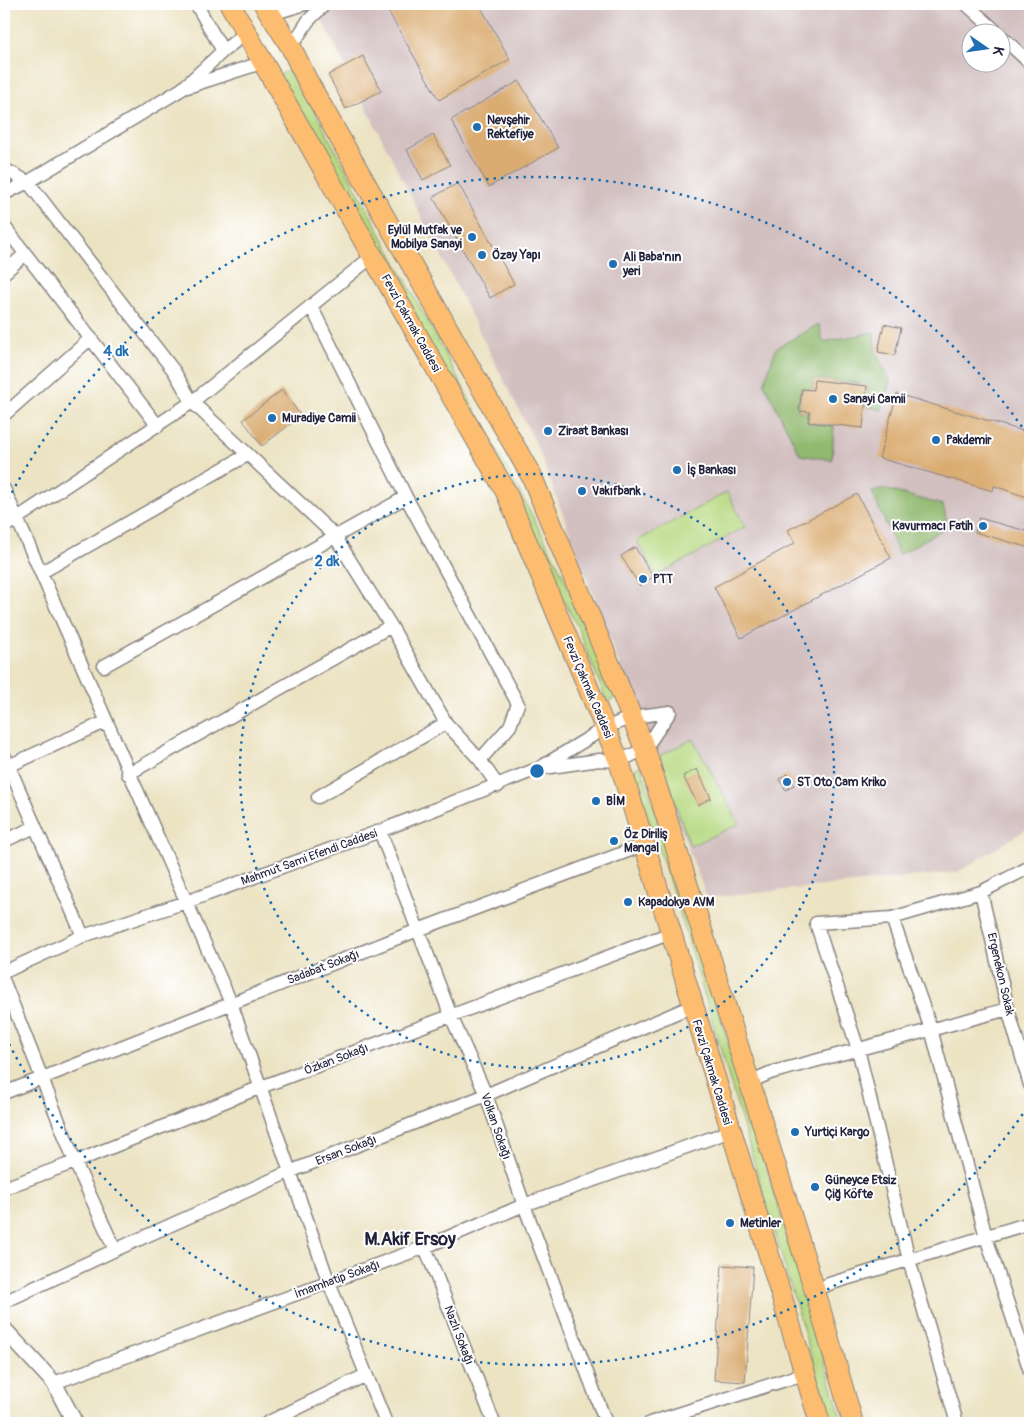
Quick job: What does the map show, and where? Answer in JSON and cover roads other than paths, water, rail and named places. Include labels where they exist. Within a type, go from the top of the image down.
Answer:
[{"type":"main road","name":"Fevzi Çakmak Caddesi","points":[[230,4],[264,62],[274,85],[374,255],[506,492],[619,761],[820,1423]]},
{"type":"main road","points":[[247,32],[268,9],[532,478],[645,749],[815,1292],[853,1423]]},
{"type":"main road","points":[[264,62],[279,56],[291,47]]},
{"type":"street","points":[[196,4],[223,50]]},
{"type":"street","points":[[268,9],[305,4]]},
{"type":"street","points":[[291,47],[308,21],[325,4]]},
{"type":"street","points":[[966,4],[986,22]]},
{"type":"street","points":[[4,194],[28,182],[182,89],[223,50],[247,32]]},
{"type":"street","points":[[1012,46],[1030,63]]},
{"type":"street","points":[[182,89],[264,62]]},
{"type":"street","points":[[4,169],[28,182],[174,371],[192,402],[334,535],[392,626],[446,723],[480,760],[498,786]]},
{"type":"street","points":[[4,226],[158,426]]},
{"type":"street","points":[[4,273],[25,254]]},
{"type":"street","points":[[4,527],[192,402],[374,255]]},
{"type":"street","points":[[311,306],[406,497],[518,704],[510,726],[480,760]]},
{"type":"street","points":[[4,414],[91,338]]},
{"type":"street","points":[[42,572],[247,455]]},
{"type":"street","points":[[4,489],[42,572],[105,722],[231,1003],[329,1283],[386,1423]]},
{"type":"street","points":[[104,666],[334,535],[406,497]]},
{"type":"street","points":[[128,774],[392,626]]},
{"type":"street","points":[[537,769],[605,728],[632,717],[670,712],[645,749],[619,761]]},
{"type":"street","points":[[83,936],[5,763],[105,722]]},
{"type":"street","points":[[318,797],[446,723]]},
{"type":"street","name":"Mahmut Sami Efendi Caddesi","points":[[4,972],[83,936],[186,902],[498,786],[537,769],[599,760],[619,761]]},
{"type":"street","points":[[4,841],[35,827]]},
{"type":"street","name":"Volkan Sokağı","points":[[380,830],[451,1016],[486,1095],[524,1205],[606,1423]]},
{"type":"street","name":"Sadabat Sokağı","points":[[4,1093],[418,930],[644,846]]},
{"type":"street","points":[[957,1423],[909,1260],[858,1049],[816,923],[892,918],[981,892],[1030,867]]},
{"type":"street","name":"Ergenekon Sokak","points":[[981,892],[1008,1008],[1030,1085]]},
{"type":"street","points":[[892,918],[931,1029],[986,1237],[1030,1371]]},
{"type":"street","name":"Özkan Sokağı","points":[[4,1188],[75,1162],[261,1087],[671,933]]},
{"type":"street","points":[[4,982],[75,1162],[115,1250]]},
{"type":"street","name":"Ersan Sokağı","points":[[4,1302],[290,1172],[486,1095],[692,1006]]},
{"type":"street","points":[[750,1082],[770,1073],[1008,1008]]},
{"type":"street","name":"İmamhatip Sokağı","points":[[54,1383],[425,1247],[524,1205],[731,1132]]},
{"type":"street","points":[[815,1292],[829,1284],[1030,1223]]},
{"type":"street","name":"Nazlı Sokağı","points":[[425,1247],[494,1423]]},
{"type":"street","points":[[4,1329],[54,1383],[75,1423]]},
{"type":"street","points":[[650,1423],[674,1420],[804,1374]]},
{"type":"street","points":[[267,1423],[366,1375]]},
{"type":"place","name":"Nevşehir Rektefiye","points":[[477,127]]},
{"type":"place","name":"Eylül Mutfak ve Mobilya Sanayi","points":[[472,237]]},
{"type":"place","name":"Özay Yapı","points":[[482,255]]},
{"type":"place","name":"Ali Baba'nın yeri","points":[[613,264]]},
{"type":"place","name":"Sanayi Camii","points":[[833,399]]},
{"type":"place","name":"Muradiye Camii","points":[[272,418]]},
{"type":"place","name":"Ziraat Bankası","points":[[548,431]]},
{"type":"place","name":"Pakdemir","points":[[936,440]]},
{"type":"place","name":"İş Bankası","points":[[677,470]]},
{"type":"place","name":"Vakıfbank","points":[[582,491]]},
{"type":"place","name":"Kavurmacı Fatih","points":[[983,526]]},
{"type":"place","name":"PTT","points":[[643,579]]},
{"type":"place","name":"ST Oto Cam Kriko","points":[[787,782]]},
{"type":"place","name":"BİM","points":[[596,801]]},
{"type":"place","name":"Öz Diriliş Mangal","points":[[614,841]]},
{"type":"place","name":"Kapadokya AVM","points":[[628,902]]},
{"type":"place","name":"Yurtiçi Kargo","points":[[795,1132]]},
{"type":"place","name":"Güneyce Etsiz Çiğ Köfte","points":[[815,1187]]},
{"type":"place","name":"Metinler","points":[[730,1223]]},
{"type":"district","name":"M.Akif Ersoy","points":[[410,1239]]}]
